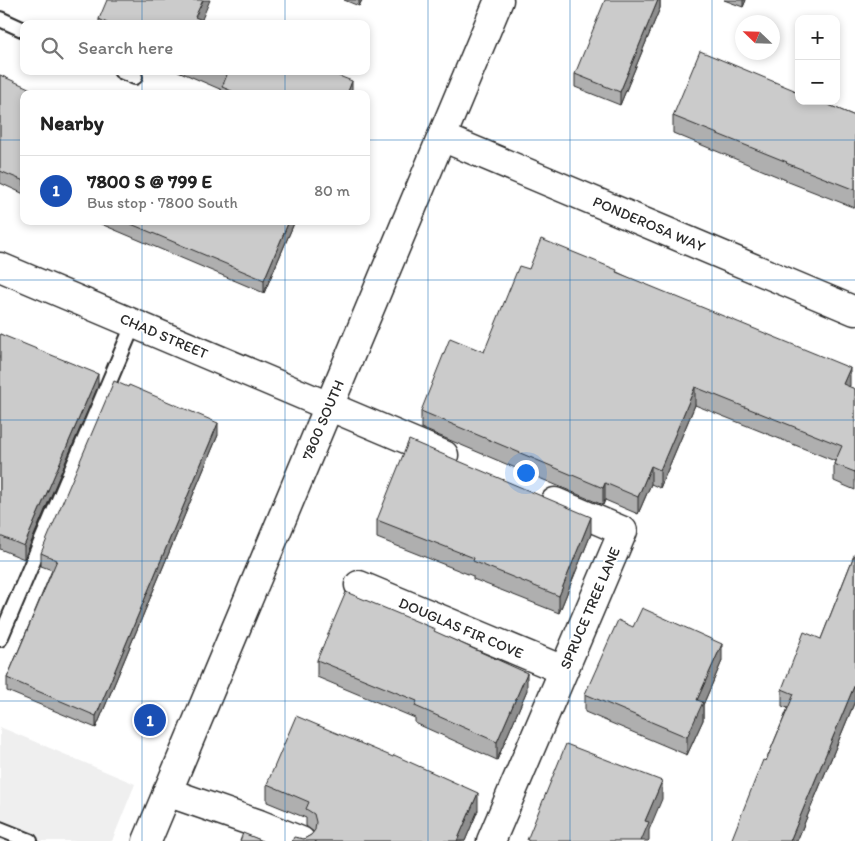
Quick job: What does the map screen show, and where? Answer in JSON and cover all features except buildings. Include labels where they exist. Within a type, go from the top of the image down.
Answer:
[{"type":"street","name":"7800 SOUTH","points":[[147,841],[499,0]]},
{"type":"street","name":"PONDEROSA WAY","points":[[442,137],[855,311]]},
{"type":"street","name":"CHAD STREET","points":[[0,266],[329,406]]},
{"type":"street","points":[[329,406],[467,464]]},
{"type":"street","name":"SPRUCE TREE LANE","points":[[491,841],[623,530],[531,492]]},
{"type":"street","name":"DOUGLAS FIR COVE","points":[[359,585],[563,670]]},
{"type":"street","points":[[167,792],[259,824],[301,841]]},
{"type":"lane","points":[[0,19],[20,28]]},
{"type":"lane","points":[[130,75],[135,77]]},
{"type":"lane","points":[[0,639],[134,323]]},
{"type":"lane","points":[[0,828],[30,841]]},
{"type":"shaded area","points":[[0,727],[135,784],[112,841],[0,841]]},
{"type":"place","name":"7800 S @ 799 E","points":[[150,720]]}]
